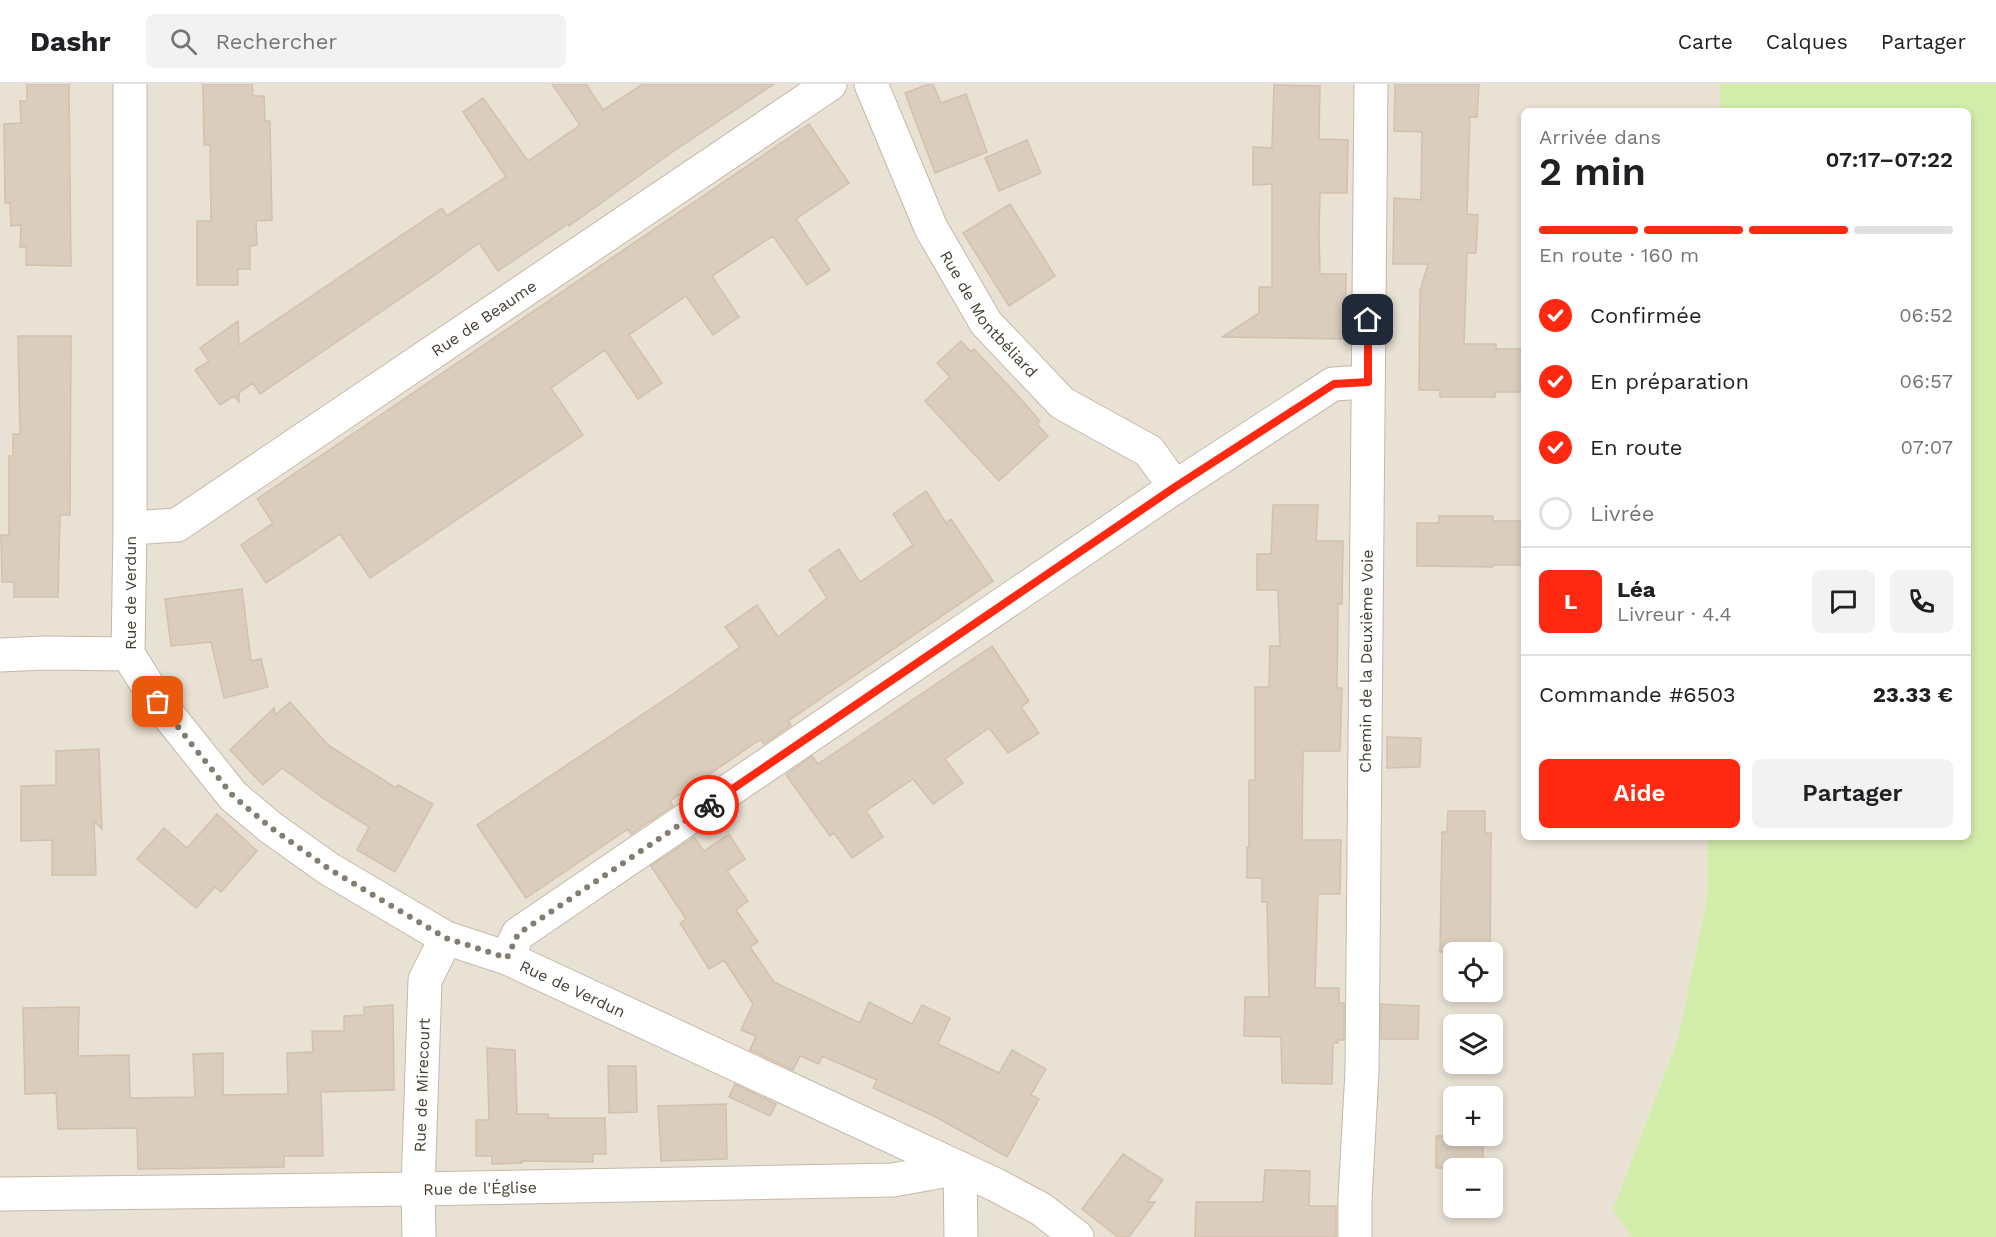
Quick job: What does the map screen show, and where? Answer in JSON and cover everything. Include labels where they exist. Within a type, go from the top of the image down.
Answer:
[{"type":"street","name":"Rue de Verdun","points":[[130,84],[128,654],[158,702],[233,796],[270,827],[329,869],[446,938],[507,958],[960,1168],[1041,1209],[1077,1237]]},
{"type":"street","name":"Rue de Beaume","points":[[130,528],[177,525],[830,84]]},
{"type":"street","name":"Rue de Montbéliard","points":[[871,84],[931,228],[986,323],[1062,403],[1149,451],[1175,487]]},
{"type":"street","name":"Chemin de la Deuxième Voie","points":[[1355,1237],[1362,1071],[1371,84]]},
{"type":"street","points":[[507,958],[518,934],[1175,487],[1334,384],[1368,382]]},
{"type":"street","points":[[0,655],[128,654]]},
{"type":"street","name":"Rue de Mirecourt","points":[[419,1237],[418,1190],[425,980],[446,938]]},
{"type":"street","points":[[960,1168],[961,1237]]},
{"type":"street","name":"Rue de l'Église","points":[[0,1194],[418,1190],[893,1179],[960,1168]]},
{"type":"shaded area","points":[[0,84],[1720,84],[1720,108],[1521,108],[1521,840],[1708,840],[1707,898],[1678,1039],[1613,1209],[1632,1237],[0,1237]]},
{"type":"green space","points":[[1720,84],[1996,84],[1996,1237],[1632,1237],[1613,1209],[1678,1039],[1707,898],[1708,840],[1971,840],[1971,108],[1720,108]]},
{"type":"building","points":[[27,84],[69,84],[71,266],[26,265],[26,247],[20,247],[21,225],[11,226],[10,203],[5,203],[4,124],[21,123],[20,101],[27,101]]},
{"type":"building","points":[[203,84],[252,84],[253,96],[264,96],[265,121],[270,121],[272,220],[256,221],[257,245],[250,246],[250,269],[238,269],[238,285],[197,285],[197,221],[211,221],[210,145],[204,145]]},
{"type":"building","points":[[552,84],[586,84],[603,110],[643,84],[774,84],[671,153],[569,226],[568,224],[498,271],[479,243],[260,394],[253,383],[239,393],[239,402],[234,396],[220,405],[195,370],[209,361],[200,348],[238,321],[239,345],[442,208],[447,216],[506,177],[463,112],[483,98],[528,161],[580,125]]},
{"type":"building","points":[[933,84],[941,103],[966,94],[987,152],[935,173],[905,93]]},
{"type":"building","points":[[1395,84],[1479,84],[1477,117],[1470,117],[1467,214],[1478,215],[1476,253],[1467,253],[1464,344],[1496,344],[1496,349],[1521,349],[1521,392],[1495,392],[1495,397],[1440,397],[1440,390],[1419,390],[1420,291],[1428,264],[1393,264],[1394,198],[1421,200],[1422,132],[1394,131]]},
{"type":"building","points":[[1274,85],[1320,86],[1319,139],[1348,140],[1347,193],[1320,193],[1319,234],[1320,274],[1346,274],[1345,339],[1222,337],[1259,313],[1259,287],[1272,287],[1272,184],[1253,185],[1253,147],[1272,148]]},
{"type":"building","points":[[809,124],[849,183],[796,219],[830,270],[807,285],[773,236],[712,276],[739,317],[713,335],[686,296],[629,335],[662,383],[638,399],[605,350],[551,388],[583,435],[370,578],[340,534],[266,583],[241,545],[273,523],[257,499]]},
{"type":"building","points":[[1027,140],[1041,173],[999,191],[985,158]]},
{"type":"building","points":[[1010,204],[1055,276],[1009,306],[963,233]]},
{"type":"building","points":[[18,336],[71,336],[70,515],[60,515],[58,597],[14,597],[14,582],[2,582],[1,535],[9,535],[9,456],[13,456],[13,434],[20,434]]},
{"type":"building","points":[[961,341],[971,352],[974,349],[1019,397],[1040,421],[1037,424],[1048,436],[999,481],[925,401],[950,377],[937,363]]},
{"type":"building","points":[[926,491],[946,523],[951,519],[993,581],[788,721],[791,725],[764,744],[761,739],[670,801],[673,806],[631,834],[628,829],[526,898],[477,825],[740,647],[725,627],[757,605],[778,637],[827,598],[809,570],[839,549],[860,582],[913,545],[893,514]]},
{"type":"building","points":[[1273,505],[1318,505],[1316,541],[1343,541],[1342,604],[1338,604],[1337,688],[1342,688],[1340,751],[1303,751],[1302,840],[1341,840],[1340,894],[1318,894],[1315,988],[1339,988],[1339,1003],[1344,1003],[1344,1040],[1333,1043],[1332,1084],[1282,1083],[1281,1037],[1244,1036],[1245,997],[1269,997],[1267,902],[1262,902],[1262,878],[1247,878],[1247,847],[1249,847],[1249,780],[1255,780],[1255,687],[1269,687],[1270,646],[1280,646],[1278,590],[1257,590],[1257,554],[1271,554]]},
{"type":"building","points":[[1439,516],[1493,516],[1493,521],[1521,521],[1521,565],[1417,566],[1417,523],[1439,523]]},
{"type":"building","points":[[242,589],[251,661],[261,659],[268,687],[224,698],[211,642],[171,646],[165,599]]},
{"type":"building","points":[[992,646],[1029,701],[1021,707],[1039,733],[1008,753],[989,728],[945,759],[963,783],[933,804],[913,779],[866,811],[883,837],[852,858],[834,833],[830,836],[786,775],[812,756],[818,764]]},
{"type":"building","points":[[290,702],[328,745],[396,788],[398,785],[433,804],[395,872],[357,850],[369,827],[323,798],[282,768],[263,785],[230,750],[274,708],[275,715]]},
{"type":"building","points":[[1387,737],[1421,738],[1420,767],[1387,768]]},
{"type":"building","points":[[99,749],[102,829],[94,821],[96,875],[52,875],[52,840],[21,841],[21,786],[56,785],[56,751]]},
{"type":"building","points":[[1448,811],[1485,811],[1485,833],[1491,833],[1490,942],[1443,942],[1443,952],[1440,952],[1442,832],[1447,832]]},
{"type":"building","points":[[217,814],[257,851],[221,892],[215,887],[196,908],[137,859],[164,828],[187,848]]},
{"type":"building","points":[[729,834],[745,859],[727,871],[748,901],[736,910],[758,942],[750,947],[774,982],[860,1023],[869,1002],[912,1024],[922,1005],[950,1018],[938,1044],[999,1073],[1012,1050],[1046,1069],[1031,1095],[1039,1099],[1007,1157],[936,1117],[873,1088],[877,1080],[822,1056],[819,1064],[800,1056],[793,1070],[750,1050],[756,1036],[741,1030],[753,1004],[724,960],[709,969],[680,923],[686,919],[651,866],[694,837],[704,851]]},
{"type":"building","points":[[1381,1004],[1419,1006],[1418,1039],[1381,1039]]},
{"type":"building","points":[[393,1005],[394,1090],[321,1092],[323,1156],[284,1156],[284,1167],[138,1169],[137,1128],[58,1129],[56,1093],[25,1094],[23,1008],[79,1007],[78,1056],[129,1055],[130,1098],[195,1097],[193,1054],[223,1053],[223,1095],[288,1094],[287,1053],[313,1052],[312,1031],[344,1031],[344,1016],[364,1015],[364,1007]]},
{"type":"building","points":[[487,1048],[515,1050],[517,1114],[548,1114],[548,1118],[605,1118],[606,1154],[593,1154],[593,1162],[522,1161],[522,1163],[492,1164],[492,1156],[476,1156],[476,1120],[489,1120]]},
{"type":"building","points":[[608,1066],[636,1066],[637,1112],[609,1113]]},
{"type":"building","points":[[735,1084],[776,1104],[770,1116],[729,1097]]},
{"type":"building","points":[[726,1104],[727,1159],[661,1161],[658,1106]]},
{"type":"building","points":[[1436,1136],[1443,1136],[1443,1146],[1483,1146],[1483,1158],[1443,1158],[1443,1168],[1436,1168]]},
{"type":"building","points":[[1123,1154],[1163,1180],[1147,1202],[1155,1202],[1129,1237],[1118,1237],[1082,1209]]},
{"type":"building","points":[[1265,1170],[1310,1171],[1309,1206],[1336,1206],[1336,1237],[1195,1237],[1196,1202],[1263,1202]]},
{"type":"way so far","points":[[158,702],[233,796],[270,827],[329,869],[446,938],[507,958],[518,934],[709,805]]},
{"type":"route","points":[[709,805],[1175,487],[1334,384],[1368,382],[1368,320]]}]
